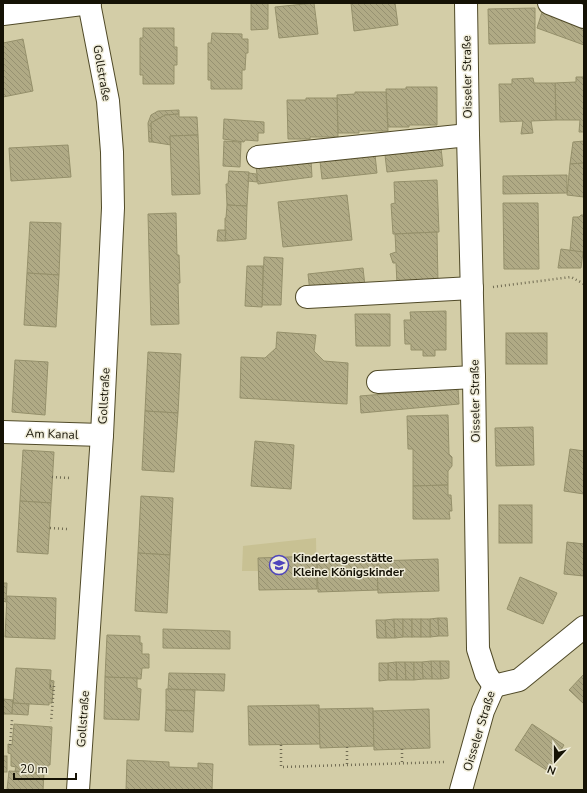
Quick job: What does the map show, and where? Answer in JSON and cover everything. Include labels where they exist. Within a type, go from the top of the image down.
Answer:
[{"type":"street","points":[[3,14],[89,3]]},
{"type":"street","name":"Gollstraße","points":[[78,790],[102,435],[113,208],[112,152],[108,101],[89,3]]},
{"type":"street","name":"Oisseler Straße","points":[[461,790],[483,711],[494,686],[486,674],[478,648],[466,3]]},
{"type":"street","points":[[549,3],[584,17]]},
{"type":"street","points":[[258,157],[468,135]]},
{"type":"street","points":[[308,297],[472,288]]},
{"type":"street","points":[[378,382],[474,377]]},
{"type":"street","name":"Am Kanal","points":[[3,432],[102,435]]},
{"type":"street","points":[[494,686],[518,680],[584,627]]},
{"type":"path","points":[[472,288],[571,277],[584,284]]},
{"type":"path","points":[[52,477],[71,478]]},
{"type":"path","points":[[50,528],[68,529]]},
{"type":"path","points":[[50,686],[54,686],[51,722]]},
{"type":"path","points":[[10,745],[12,720]]},
{"type":"path","points":[[281,745],[281,767],[437,763]]},
{"type":"path","points":[[347,747],[347,765]]},
{"type":"path","points":[[402,749],[402,764]]},
{"type":"shaded area","name":"Kindertagesstätte Kleine Königskinder","points":[[316,538],[317,589],[259,590],[259,571],[242,571],[243,546]]},
{"type":"building","points":[[251,3],[268,3],[268,29],[251,30]]},
{"type":"building","points":[[314,3],[318,34],[279,38],[275,7]]},
{"type":"building","points":[[351,3],[395,3],[398,25],[354,31]]},
{"type":"building","points":[[535,8],[535,43],[489,44],[488,9]]},
{"type":"building","points":[[542,12],[584,27],[584,45],[537,28]]},
{"type":"building","points":[[143,28],[174,28],[174,47],[177,47],[177,65],[174,65],[174,84],[143,84],[143,75],[140,75],[140,38],[143,38]]},
{"type":"building","points":[[212,33],[242,34],[242,39],[248,39],[248,53],[246,53],[245,70],[242,70],[242,89],[211,89],[211,80],[208,80],[208,43],[211,43]]},
{"type":"building","points":[[23,39],[33,91],[3,97],[3,43]]},
{"type":"building","points":[[576,77],[584,77],[584,132],[579,132],[580,120],[556,120],[555,83],[576,82]]},
{"type":"building","points":[[533,78],[534,83],[555,83],[556,120],[531,121],[533,133],[521,134],[523,121],[500,122],[499,84],[512,84],[512,79]]},
{"type":"building","points":[[406,87],[437,87],[437,125],[388,127],[386,89],[406,89]]},
{"type":"building","points":[[355,92],[386,92],[388,131],[338,133],[337,95],[355,94]]},
{"type":"building","points":[[306,98],[337,98],[338,137],[288,139],[287,100],[306,100]]},
{"type":"building","points":[[179,110],[179,114],[165,115],[151,123],[152,142],[149,142],[148,123],[151,115],[158,111]]},
{"type":"building","points":[[179,114],[179,117],[197,117],[198,135],[170,136],[171,145],[152,142],[151,123],[165,115]]},
{"type":"building","points":[[224,119],[264,122],[264,133],[258,133],[258,141],[245,140],[244,142],[223,139]]},
{"type":"building","points":[[198,135],[200,194],[172,195],[170,136]]},
{"type":"building","points":[[224,141],[241,142],[240,167],[223,166]]},
{"type":"building","points":[[584,141],[584,163],[570,164],[573,142]]},
{"type":"building","points":[[68,145],[71,177],[11,181],[9,148]]},
{"type":"building","points":[[441,148],[443,166],[387,172],[385,155]]},
{"type":"building","points":[[375,155],[377,173],[322,179],[320,161]]},
{"type":"building","points":[[311,160],[312,177],[258,184],[256,166]]},
{"type":"building","points":[[584,163],[584,197],[567,195],[570,164]]},
{"type":"building","points":[[229,171],[249,172],[247,206],[227,205],[226,184],[228,184]]},
{"type":"building","points":[[249,173],[256,174],[257,182],[248,181]]},
{"type":"building","points":[[567,175],[567,193],[503,194],[503,176]]},
{"type":"building","points":[[437,180],[439,232],[393,234],[391,204],[395,203],[394,182]]},
{"type":"building","points":[[347,195],[352,240],[283,247],[278,202]]},
{"type":"building","points":[[503,203],[538,203],[539,269],[504,269]]},
{"type":"building","points":[[227,205],[247,206],[246,239],[225,241],[225,218]]},
{"type":"building","points":[[176,213],[177,255],[179,255],[180,283],[178,283],[179,324],[151,325],[148,214]]},
{"type":"building","points":[[584,215],[584,252],[570,251],[573,217],[579,217]]},
{"type":"building","points":[[30,222],[61,223],[59,275],[27,273]]},
{"type":"building","points":[[218,230],[226,230],[225,241],[217,241]]},
{"type":"building","points":[[437,232],[438,283],[397,284],[396,263],[393,263],[390,254],[396,252],[395,234]]},
{"type":"building","points":[[561,249],[583,252],[581,268],[558,268]]},
{"type":"building","points":[[264,257],[283,258],[281,305],[262,305]]},
{"type":"building","points":[[247,266],[263,266],[262,307],[245,306]]},
{"type":"building","points":[[363,268],[365,286],[310,292],[308,274]]},
{"type":"building","points":[[27,273],[59,275],[56,327],[24,325]]},
{"type":"building","points":[[446,311],[446,350],[435,350],[435,356],[423,356],[423,350],[411,350],[411,344],[405,344],[404,320],[411,320],[410,312]]},
{"type":"building","points":[[355,314],[390,314],[390,346],[356,346]]},
{"type":"building","points":[[277,332],[316,335],[314,351],[324,361],[348,363],[347,404],[240,398],[241,357],[265,358],[276,348]]},
{"type":"building","points":[[506,333],[547,333],[547,364],[506,364]]},
{"type":"building","points":[[148,352],[181,354],[178,413],[145,411]]},
{"type":"building","points":[[15,360],[48,362],[45,415],[12,412]]},
{"type":"building","points":[[458,388],[459,404],[361,413],[360,396]]},
{"type":"building","points":[[145,411],[178,413],[174,472],[142,470]]},
{"type":"building","points":[[448,415],[449,454],[452,457],[452,466],[448,471],[448,485],[413,486],[413,449],[408,449],[407,416]]},
{"type":"building","points":[[533,427],[534,465],[496,466],[495,428]]},
{"type":"building","points":[[255,441],[294,445],[291,489],[251,486]]},
{"type":"building","points":[[570,449],[584,451],[584,494],[564,491]]},
{"type":"building","points":[[23,450],[54,452],[51,503],[20,501]]},
{"type":"building","points":[[448,485],[448,495],[451,495],[452,511],[449,511],[450,519],[413,519],[413,486]]},
{"type":"building","points":[[141,496],[173,498],[170,555],[138,553]]},
{"type":"building","points":[[20,501],[51,503],[48,554],[17,552]]},
{"type":"building","points":[[499,505],[532,505],[532,543],[499,543]]},
{"type":"building","points":[[567,542],[584,544],[584,576],[564,574]]},
{"type":"building","points":[[138,553],[170,555],[167,613],[135,611]]},
{"type":"building","points":[[317,556],[317,589],[259,590],[258,558]]},
{"type":"building","points":[[377,558],[378,590],[318,592],[317,560]]},
{"type":"building","points":[[438,559],[439,591],[378,593],[377,561]]},
{"type":"building","points":[[520,577],[557,593],[543,624],[507,609]]},
{"type":"building","points":[[3,583],[7,583],[6,602],[3,601]]},
{"type":"building","points":[[7,596],[56,598],[55,639],[5,637]]},
{"type":"building","points":[[438,618],[439,636],[430,637],[430,619]]},
{"type":"building","points":[[438,618],[447,618],[448,636],[439,636]]},
{"type":"building","points":[[394,619],[395,638],[386,638],[385,620]]},
{"type":"building","points":[[394,619],[403,619],[403,637],[395,638]]},
{"type":"building","points":[[403,619],[412,619],[412,637],[403,637]]},
{"type":"building","points":[[412,619],[421,619],[421,637],[412,637]]},
{"type":"building","points":[[421,619],[430,619],[430,637],[421,637]]},
{"type":"building","points":[[376,620],[385,620],[386,638],[377,638]]},
{"type":"building","points":[[163,629],[230,631],[230,649],[163,648]]},
{"type":"building","points":[[107,635],[140,636],[140,643],[142,643],[142,654],[149,654],[149,668],[142,668],[141,679],[105,677]]},
{"type":"building","points":[[431,661],[440,661],[441,679],[432,679]]},
{"type":"building","points":[[431,661],[432,679],[423,679],[422,662]]},
{"type":"building","points":[[440,661],[449,661],[449,678],[441,679]]},
{"type":"building","points":[[396,662],[405,662],[406,680],[397,680]]},
{"type":"building","points":[[396,662],[397,680],[388,680],[388,663]]},
{"type":"building","points":[[405,662],[414,662],[414,680],[406,680]]},
{"type":"building","points":[[414,662],[422,662],[423,679],[414,680]]},
{"type":"building","points":[[379,663],[388,663],[388,680],[379,681]]},
{"type":"building","points":[[16,668],[51,670],[50,689],[53,690],[52,703],[49,703],[49,705],[13,703]]},
{"type":"building","points":[[169,673],[225,674],[224,691],[168,689]]},
{"type":"building","points":[[584,674],[584,704],[569,690]]},
{"type":"building","points":[[105,677],[137,678],[137,688],[141,689],[139,720],[104,719]]},
{"type":"building","points":[[50,680],[54,681],[53,690],[50,689]]},
{"type":"building","points":[[166,689],[195,690],[194,711],[166,710]]},
{"type":"building","points":[[3,699],[13,700],[12,714],[3,714]]},
{"type":"building","points":[[13,700],[13,703],[29,704],[28,715],[12,714]]},
{"type":"building","points":[[319,705],[320,744],[249,745],[248,706]]},
{"type":"building","points":[[373,708],[374,746],[320,748],[319,709]]},
{"type":"building","points":[[429,709],[430,748],[374,750],[373,711]]},
{"type":"building","points":[[166,710],[194,711],[193,732],[165,731]]},
{"type":"building","points":[[14,724],[52,727],[50,765],[48,765],[47,774],[15,771],[16,767],[11,766],[11,754],[8,753],[8,744],[12,745]]},
{"type":"building","points":[[532,724],[564,745],[548,771],[515,750]]},
{"type":"building","points":[[3,756],[7,756],[7,772],[3,772]]},
{"type":"building","points":[[127,760],[169,762],[169,767],[198,768],[198,763],[213,764],[212,790],[126,790]]},
{"type":"building","points":[[9,771],[44,773],[43,790],[7,790]]},
{"type":"place","name":"Kindertagesstätte Kleine Königskinder","points":[[279,565]]}]
